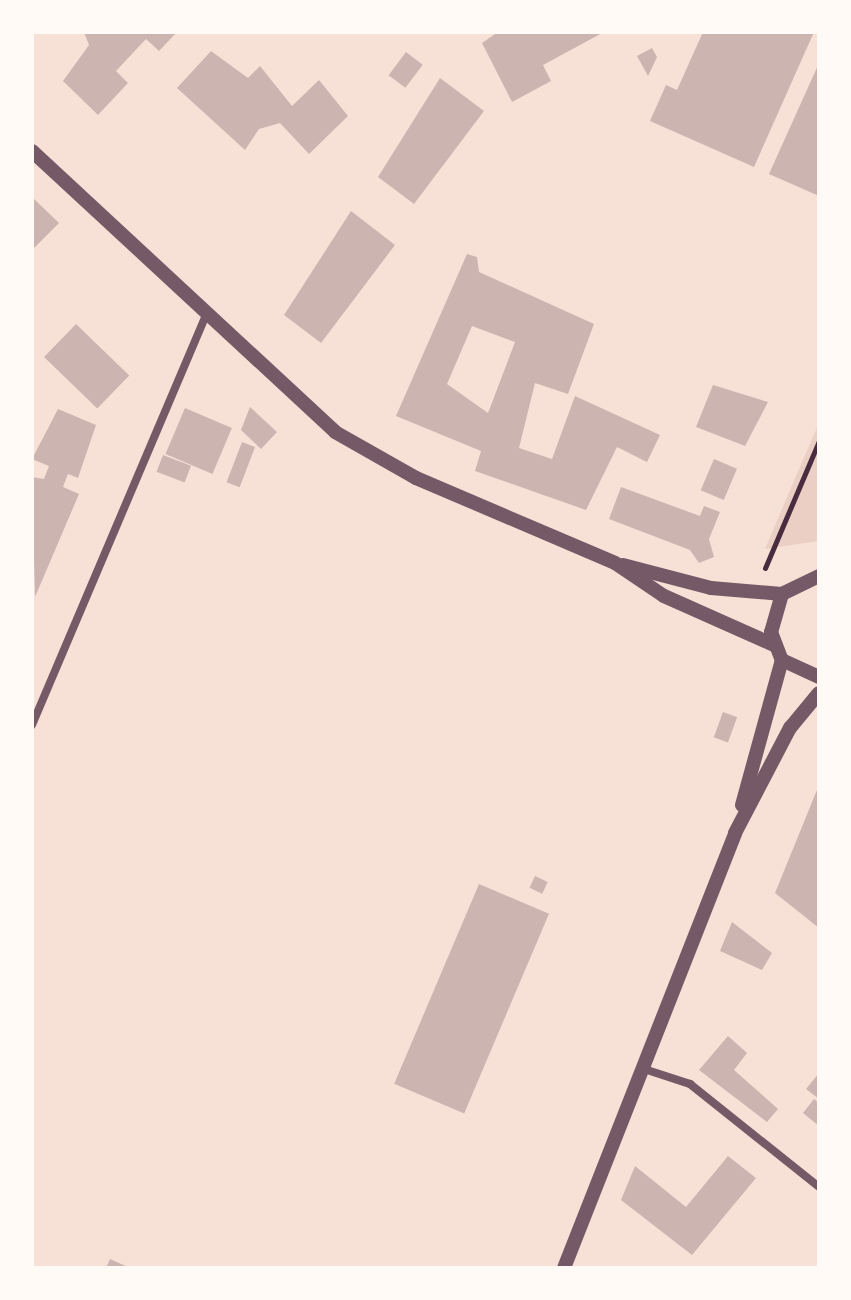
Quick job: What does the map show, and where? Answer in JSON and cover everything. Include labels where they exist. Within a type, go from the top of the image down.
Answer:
[{"type":"street","points":[[32,151],[309,414],[367,452],[615,563],[664,596],[774,645]]},
{"type":"street","points":[[32,725],[205,317]]},
{"type":"street","points":[[615,563],[733,591],[782,594],[819,576]]},
{"type":"street","points":[[782,594],[771,618],[774,645],[782,660],[819,677]]},
{"type":"street","points":[[735,833],[782,660]]},
{"type":"street","points":[[564,1268],[735,833],[790,728],[819,693]]},
{"type":"street","points":[[641,1068],[690,1084],[819,1187]]},
{"type":"path","points":[[733,591],[734,575],[769,567],[819,441]]},
{"type":"shaded area","points":[[819,423],[819,541],[765,549],[796,476]]},
{"type":"building","points":[[84,32],[177,32],[159,51],[146,39],[116,71],[128,83],[98,115],[63,81],[89,45]]},
{"type":"building","points":[[498,32],[604,32],[543,65],[551,81],[512,102],[482,43]]},
{"type":"building","points":[[703,32],[814,32],[754,167],[650,121],[666,85],[677,90]]},
{"type":"building","points":[[652,48],[657,57],[648,76],[637,56]]},
{"type":"building","points":[[211,51],[248,78],[260,66],[292,106],[319,80],[348,116],[309,154],[280,123],[259,129],[245,150],[177,88]]},
{"type":"building","points":[[406,52],[423,65],[405,88],[389,75]]},
{"type":"building","points":[[819,63],[819,196],[769,174]]},
{"type":"building","points":[[440,78],[484,111],[414,204],[378,177]]},
{"type":"building","points":[[32,197],[59,223],[32,250]]},
{"type":"building","points":[[351,211],[395,245],[321,343],[284,315]]},
{"type":"building","points":[[467,254],[477,257],[479,272],[594,324],[568,394],[535,383],[519,448],[552,459],[575,396],[660,435],[647,462],[617,447],[586,510],[475,471],[481,451],[396,416]],"holes":[[[472,326],[515,342],[488,413],[447,384]]]},
{"type":"building","points":[[76,324],[129,375],[97,408],[44,357]]},
{"type":"building","points":[[713,385],[768,402],[745,446],[696,427]]},
{"type":"building","points":[[250,407],[277,432],[261,449],[241,430]]},
{"type":"building","points":[[185,408],[232,428],[212,474],[165,454]]},
{"type":"building","points":[[58,409],[96,425],[78,478],[68,474],[63,487],[79,494],[35,597],[32,477],[44,479],[49,466],[32,459]]},
{"type":"building","points":[[242,442],[255,447],[240,487],[227,482]]},
{"type":"building","points":[[163,455],[191,466],[185,483],[157,472]]},
{"type":"building","points":[[714,459],[737,469],[724,500],[701,490]]},
{"type":"building","points":[[621,487],[700,516],[704,506],[720,512],[709,539],[714,557],[699,563],[690,550],[609,519]]},
{"type":"building","points":[[723,712],[737,717],[728,743],[714,737]]},
{"type":"building","points":[[819,785],[819,928],[775,893]]},
{"type":"building","points":[[535,876],[548,882],[542,894],[530,888]]},
{"type":"building","points":[[479,884],[549,914],[464,1113],[394,1084]]},
{"type":"building","points":[[732,922],[772,953],[762,970],[720,951]]},
{"type":"building","points":[[728,1036],[747,1053],[734,1070],[778,1109],[767,1122],[699,1070]]},
{"type":"building","points":[[819,1073],[819,1099],[806,1089]]},
{"type":"building","points":[[814,1099],[819,1103],[819,1126],[803,1113]]},
{"type":"building","points":[[728,1156],[756,1178],[692,1255],[621,1200],[635,1166],[686,1207]]},
{"type":"building","points":[[110,1259],[130,1268],[106,1268]]}]
